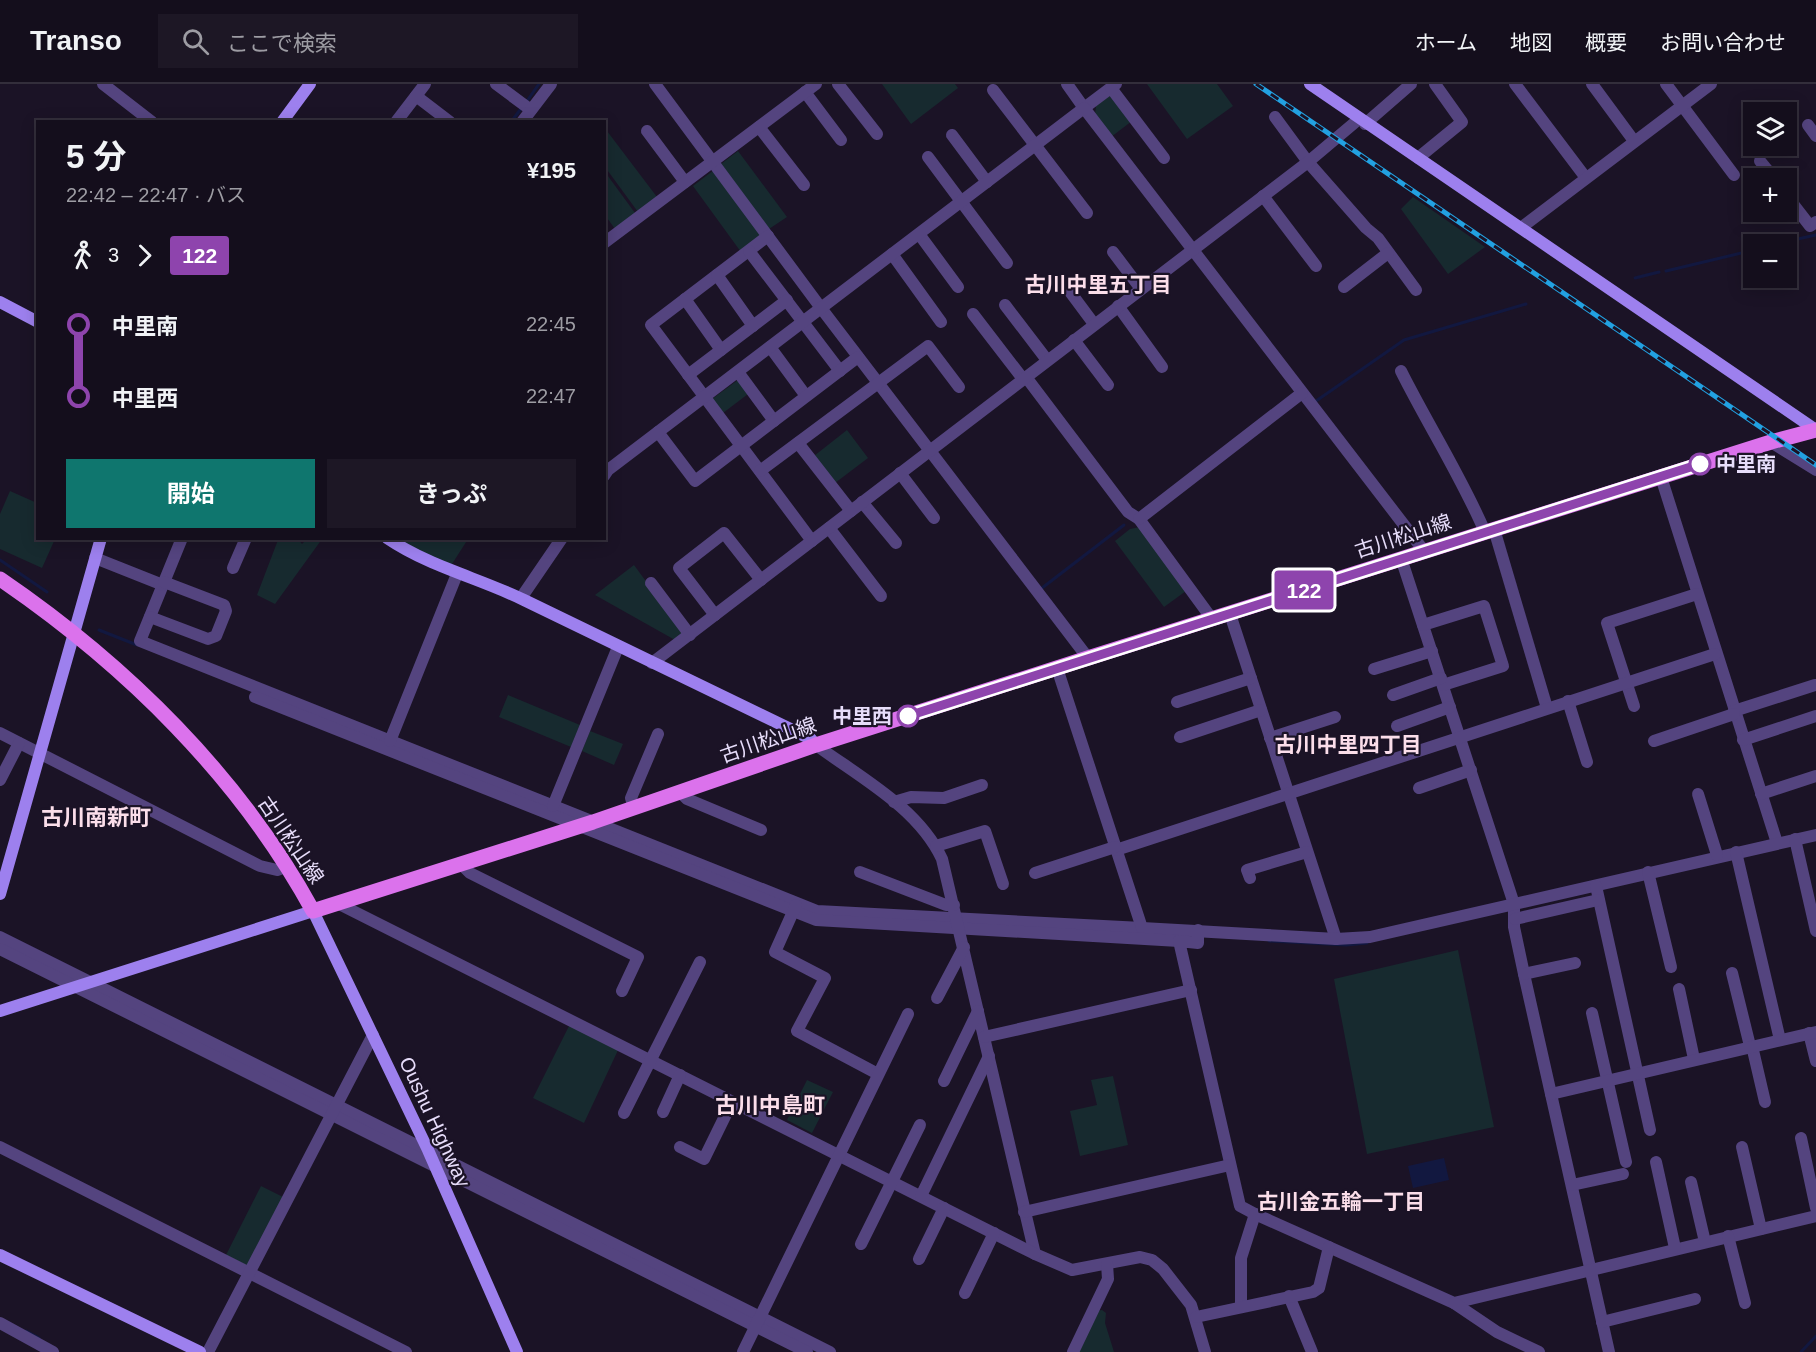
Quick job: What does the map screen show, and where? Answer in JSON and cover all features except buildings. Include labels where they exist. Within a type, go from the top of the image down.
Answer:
[{"type":"main road","name":"古川松山線","points":[[0,579],[47,611],[127,678],[197,749],[288,866],[313,911],[593,822],[816,745],[1401,558],[1816,430]]},
{"type":"street","points":[[103,84],[149,120]]},
{"type":"street","points":[[283,120],[310,84]]},
{"type":"street","points":[[398,120],[425,84]]},
{"type":"street","points":[[496,84],[526,106]]},
{"type":"street","points":[[522,120],[526,106],[551,84]]},
{"type":"street","points":[[655,84],[821,308],[1088,658]]},
{"type":"street","points":[[606,241],[816,84]]},
{"type":"street","points":[[838,84],[878,134]]},
{"type":"street","points":[[1067,84],[1424,551]]},
{"type":"street","points":[[1310,84],[1362,122],[1522,226],[1816,430]]},
{"type":"street","points":[[652,663],[1411,84]]},
{"type":"street","points":[[1418,158],[1461,122],[1435,84]]},
{"type":"street","points":[[1515,84],[1586,178]]},
{"type":"street","points":[[1592,84],[1634,141]]},
{"type":"street","points":[[1666,84],[1734,175]]},
{"type":"street","points":[[1522,226],[1710,84]]},
{"type":"street","points":[[606,471],[1113,86],[1164,158]]},
{"type":"street","points":[[993,90],[1087,213]]},
{"type":"street","points":[[805,92],[841,140]]},
{"type":"street","points":[[416,96],[447,120]]},
{"type":"street","points":[[1275,117],[1308,162],[1366,228],[1378,238],[1416,290]]},
{"type":"street","points":[[1808,125],[1816,136]]},
{"type":"street","points":[[759,127],[804,185]]},
{"type":"street","points":[[647,130],[685,182]]},
{"type":"street","points":[[952,135],[987,182]]},
{"type":"street","points":[[928,157],[1007,263]]},
{"type":"street","points":[[1760,160],[1766,168]]},
{"type":"street","points":[[1263,196],[1316,266]]},
{"type":"street","points":[[1797,209],[1810,226],[1816,222]]},
{"type":"street","points":[[919,234],[958,287]]},
{"type":"street","points":[[768,236],[651,325],[812,541]]},
{"type":"street","points":[[749,251],[840,371]]},
{"type":"street","points":[[1113,252],[1141,289]]},
{"type":"street","points":[[1344,287],[1388,253]]},
{"type":"street","points":[[892,254],[941,322]]},
{"type":"street","points":[[717,275],[753,326]]},
{"type":"street","points":[[1062,281],[1094,324]]},
{"type":"street","points":[[685,299],[722,350]]},
{"type":"street","points":[[688,375],[787,300]]},
{"type":"street","points":[[0,302],[36,321]]},
{"type":"street","points":[[1005,306],[1047,360]]},
{"type":"street","points":[[1118,306],[1162,367]]},
{"type":"street","points":[[973,314],[1128,512],[1139,519],[1212,619]]},
{"type":"street","points":[[1074,340],[1108,386]]},
{"type":"street","points":[[760,471],[928,346],[959,387]]},
{"type":"street","points":[[770,347],[806,396]]},
{"type":"street","points":[[658,432],[695,481],[858,357]]},
{"type":"street","points":[[1401,371],[1429,426],[1490,530],[1548,708]]},
{"type":"street","points":[[738,372],[774,421]]},
{"type":"street","points":[[1139,519],[1302,393]]},
{"type":"street","points":[[1771,442],[1816,470]]},
{"type":"street","points":[[798,443],[851,511]]},
{"type":"street","points":[[900,473],[934,518]]},
{"type":"street","points":[[1661,477],[1715,654],[1777,843]]},
{"type":"street","points":[[862,502],[896,543]]},
{"type":"street","points":[[829,528],[881,596]]},
{"type":"street","points":[[715,615],[679,568],[724,533],[761,580]]},
{"type":"street","points":[[0,894],[100,540]]},
{"type":"street","points":[[181,540],[140,641],[530,802],[577,826],[794,908],[925,921],[957,919],[1142,928],[1198,935],[1336,939],[1370,937],[1597,893],[1717,855],[1737,856],[1777,843],[1796,843],[1816,835]]},
{"type":"street","points":[[233,568],[245,540]]},
{"type":"street","points":[[390,540],[405,550],[457,574],[521,598],[811,739],[894,802],[922,827],[936,846],[942,859],[1035,1254]]},
{"type":"street","points":[[521,598],[561,540]]},
{"type":"street","points":[[95,558],[224,605],[226,611],[216,636],[208,639],[150,616]]},
{"type":"street","points":[[1401,558],[1471,770],[1514,910],[1524,974],[1609,1352]]},
{"type":"street","points":[[390,741],[457,574]]},
{"type":"street","points":[[651,583],[690,634]]},
{"type":"street","points":[[1634,706],[1607,623],[1697,594]]},
{"type":"street","points":[[1393,695],[1503,666],[1484,606],[1423,625]]},
{"type":"street","points":[[1230,614],[1336,939]]},
{"type":"street","points":[[553,806],[618,647]]},
{"type":"street","points":[[1374,669],[1432,651]]},
{"type":"street","points":[[1035,873],[1116,849],[1715,654]]},
{"type":"street","points":[[1057,668],[1142,928]]},
{"type":"street","points":[[1177,702],[1251,678]]},
{"type":"street","points":[[1654,741],[1815,685]]},
{"type":"street","points":[[255,697],[368,737],[390,741],[426,760]]},
{"type":"street","points":[[1568,701],[1587,762]]},
{"type":"street","points":[[1397,726],[1450,707]]},
{"type":"street","points":[[1180,737],[1261,710]]},
{"type":"street","points":[[1743,740],[1816,716]]},
{"type":"street","points":[[1270,738],[1335,717]]},
{"type":"street","points":[[0,733],[260,866],[277,870],[288,866]]},
{"type":"street","points":[[634,808],[632,798],[658,734]]},
{"type":"street","points":[[0,780],[19,743]]},
{"type":"street","points":[[1419,788],[1471,770]]},
{"type":"street","points":[[1761,794],[1816,776]]},
{"type":"street","points":[[894,802],[911,797],[944,798],[982,785]]},
{"type":"street","points":[[680,792],[687,800],[761,830]]},
{"type":"street","points":[[1698,794],[1717,855]]},
{"type":"street","points":[[530,802],[553,806],[593,822],[794,908]]},
{"type":"street","points":[[936,846],[985,831],[1003,884]]},
{"type":"street","points":[[1796,843],[1816,931]]},
{"type":"street","points":[[1250,878],[1247,870],[1307,852]]},
{"type":"street","points":[[1737,856],[1780,1040]]},
{"type":"street","points":[[460,863],[470,873],[638,957],[622,992]]},
{"type":"street","points":[[860,872],[946,905],[957,919],[1198,943],[1198,935]]},
{"type":"street","points":[[1649,877],[1671,967]]},
{"type":"street","points":[[1597,893],[1650,1130]]},
{"type":"street","points":[[337,903],[1035,1254],[1072,1270],[1140,1257],[1152,1260],[1163,1269],[1191,1305],[1205,1352]]},
{"type":"street","points":[[794,908],[775,952],[825,978],[797,1031],[878,1074]]},
{"type":"street","points":[[0,1011],[313,911]]},
{"type":"street","name":"Oushu Highway","points":[[313,911],[428,1150],[517,1352]]},
{"type":"street","points":[[0,937],[91,982],[334,1110],[436,1168],[551,1219],[758,1321],[831,1352]]},
{"type":"street","points":[[1179,941],[1240,1206],[1454,1303],[1497,1332],[1539,1352]]},
{"type":"street","points":[[938,998],[964,947]]},
{"type":"street","points":[[0,949],[334,1110],[428,1150],[551,1219]]},
{"type":"street","points":[[624,1113],[700,962]]},
{"type":"street","points":[[1524,974],[1575,963]]},
{"type":"street","points":[[1732,973],[1765,1102]]},
{"type":"street","points":[[1679,989],[1694,1059]]},
{"type":"street","points":[[984,1037],[1191,990]]},
{"type":"street","points":[[944,1081],[978,1011]]},
{"type":"street","points":[[1572,1185],[1624,1168],[1608,1081],[1592,1013]]},
{"type":"street","points":[[743,1352],[908,1014]]},
{"type":"street","points":[[1551,1094],[1813,1033],[1816,1061]]},
{"type":"street","points":[[208,1352],[373,1035]]},
{"type":"street","points":[[921,1196],[989,1056]]},
{"type":"street","points":[[663,1112],[680,1075]]},
{"type":"street","points":[[680,1147],[704,1159],[732,1102]]},
{"type":"street","points":[[861,1244],[920,1125]]},
{"type":"street","points":[[1801,1138],[1816,1208]]},
{"type":"street","points":[[0,1147],[406,1352]]},
{"type":"street","points":[[1742,1147],[1761,1229]]},
{"type":"street","points":[[1656,1162],[1675,1248]]},
{"type":"street","points":[[1024,1212],[1230,1165]]},
{"type":"street","points":[[1691,1182],[1705,1242]]},
{"type":"street","points":[[919,1259],[944,1208]]},
{"type":"street","points":[[1242,1307],[1241,1258],[1255,1214]]},
{"type":"street","points":[[1454,1303],[1675,1248],[1816,1216]]},
{"type":"street","points":[[965,1293],[994,1233]]},
{"type":"street","points":[[1728,1236],[1745,1303]]},
{"type":"street","points":[[1196,1317],[1313,1292],[1319,1288],[1329,1247]]},
{"type":"street","points":[[0,1255],[200,1352]]},
{"type":"street","points":[[1073,1352],[1108,1279],[1107,1264]]},
{"type":"street","points":[[1289,1296],[1312,1352]]},
{"type":"street","points":[[1602,1322],[1695,1299]]},
{"type":"street","points":[[758,1321],[807,1352]]},
{"type":"street","points":[[0,1323],[53,1352]]},
{"type":"green space","points":[[882,84],[955,84],[958,88],[911,124]]},
{"type":"green space","points":[[1147,84],[1217,84],[1233,106],[1187,139]]},
{"type":"green space","points":[[1112,94],[1132,121],[1111,137],[1095,115],[1096,106]]},
{"type":"green space","points":[[606,132],[657,197],[638,212],[606,168]]},
{"type":"green space","points":[[738,151],[787,217],[769,229],[721,164]]},
{"type":"green space","points":[[714,170],[763,236],[741,252],[693,186]]},
{"type":"green space","points":[[606,173],[635,213],[615,229],[606,216]]},
{"type":"green space","points":[[1413,197],[1485,247],[1448,274],[1401,209]]},
{"type":"green space","points":[[738,380],[748,394],[723,413],[712,399]]},
{"type":"green space","points":[[847,430],[868,458],[835,483],[814,456]]},
{"type":"green space","points":[[10,491],[36,503],[36,540],[55,540],[42,568],[0,549],[0,514]]},
{"type":"green space","points":[[1140,527],[1186,591],[1164,607],[1115,541],[1130,529]]},
{"type":"green space","points":[[278,540],[299,540],[302,544],[306,540],[321,540],[275,604],[257,595]]},
{"type":"green space","points":[[397,540],[467,540],[452,564],[437,560]]},
{"type":"green space","points":[[634,565],[683,632],[675,640],[595,595]]},
{"type":"green space","points":[[508,695],[580,725],[571,747],[499,717]]},
{"type":"green space","points":[[590,731],[623,744],[614,765],[582,751]]},
{"type":"green space","points":[[1458,950],[1494,1127],[1367,1154],[1334,979]]},
{"type":"green space","points":[[570,1024],[619,1048],[584,1123],[533,1098]]},
{"type":"green space","points":[[1113,1076],[1128,1145],[1080,1156],[1070,1111],[1097,1105],[1091,1080]]},
{"type":"green space","points":[[807,1080],[833,1092],[812,1133],[787,1120]]},
{"type":"green space","points":[[261,1186],[285,1198],[250,1267],[226,1255]]},
{"type":"green space","points":[[1102,1310],[1106,1313],[1105,1323],[1114,1352],[1077,1352],[1096,1311]]},
{"type":"shaded area","points":[[1444,1158],[1449,1180],[1413,1188],[1408,1166]]},
{"type":"waterway","points":[[527,101],[539,84]]},
{"type":"waterway","points":[[512,120],[523,106]]},
{"type":"waterway","points":[[1797,239],[1816,235]]},
{"type":"waterway","points":[[1666,271],[1743,253]]},
{"type":"waterway","points":[[1635,278],[1659,272]]},
{"type":"waterway","points":[[1316,401],[1404,340],[1526,304]]},
{"type":"waterway","points":[[1042,588],[1124,525]]},
{"type":"waterway","points":[[0,560],[47,592]]},
{"type":"waterway","points":[[99,630],[137,645]]},
{"type":"waterway","points":[[1269,941],[1346,945],[1367,943]]},
{"type":"waterway","points":[[26,1331],[39,1338]]},
{"type":"waterway","points":[[1801,1352],[1816,1336]]},
{"type":"railway","points":[[1256,84],[1816,465]]},
{"type":"bus line","name":"122","points":[[908,716],[1700,464]]},
{"type":"place","name":"中里南","points":[[1700,464]]},
{"type":"place","name":"中里西","points":[[908,716]]},
{"type":"district","name":"古川中里五丁目","points":[[1098,285]]},
{"type":"district","name":"古川中里四丁目","points":[[1348,745]]},
{"type":"district","name":"古川南新町","points":[[96,817]]},
{"type":"district","name":"古川中島町","points":[[770,1105]]},
{"type":"district","name":"古川金五輪一丁目","points":[[1341,1202]]}]
